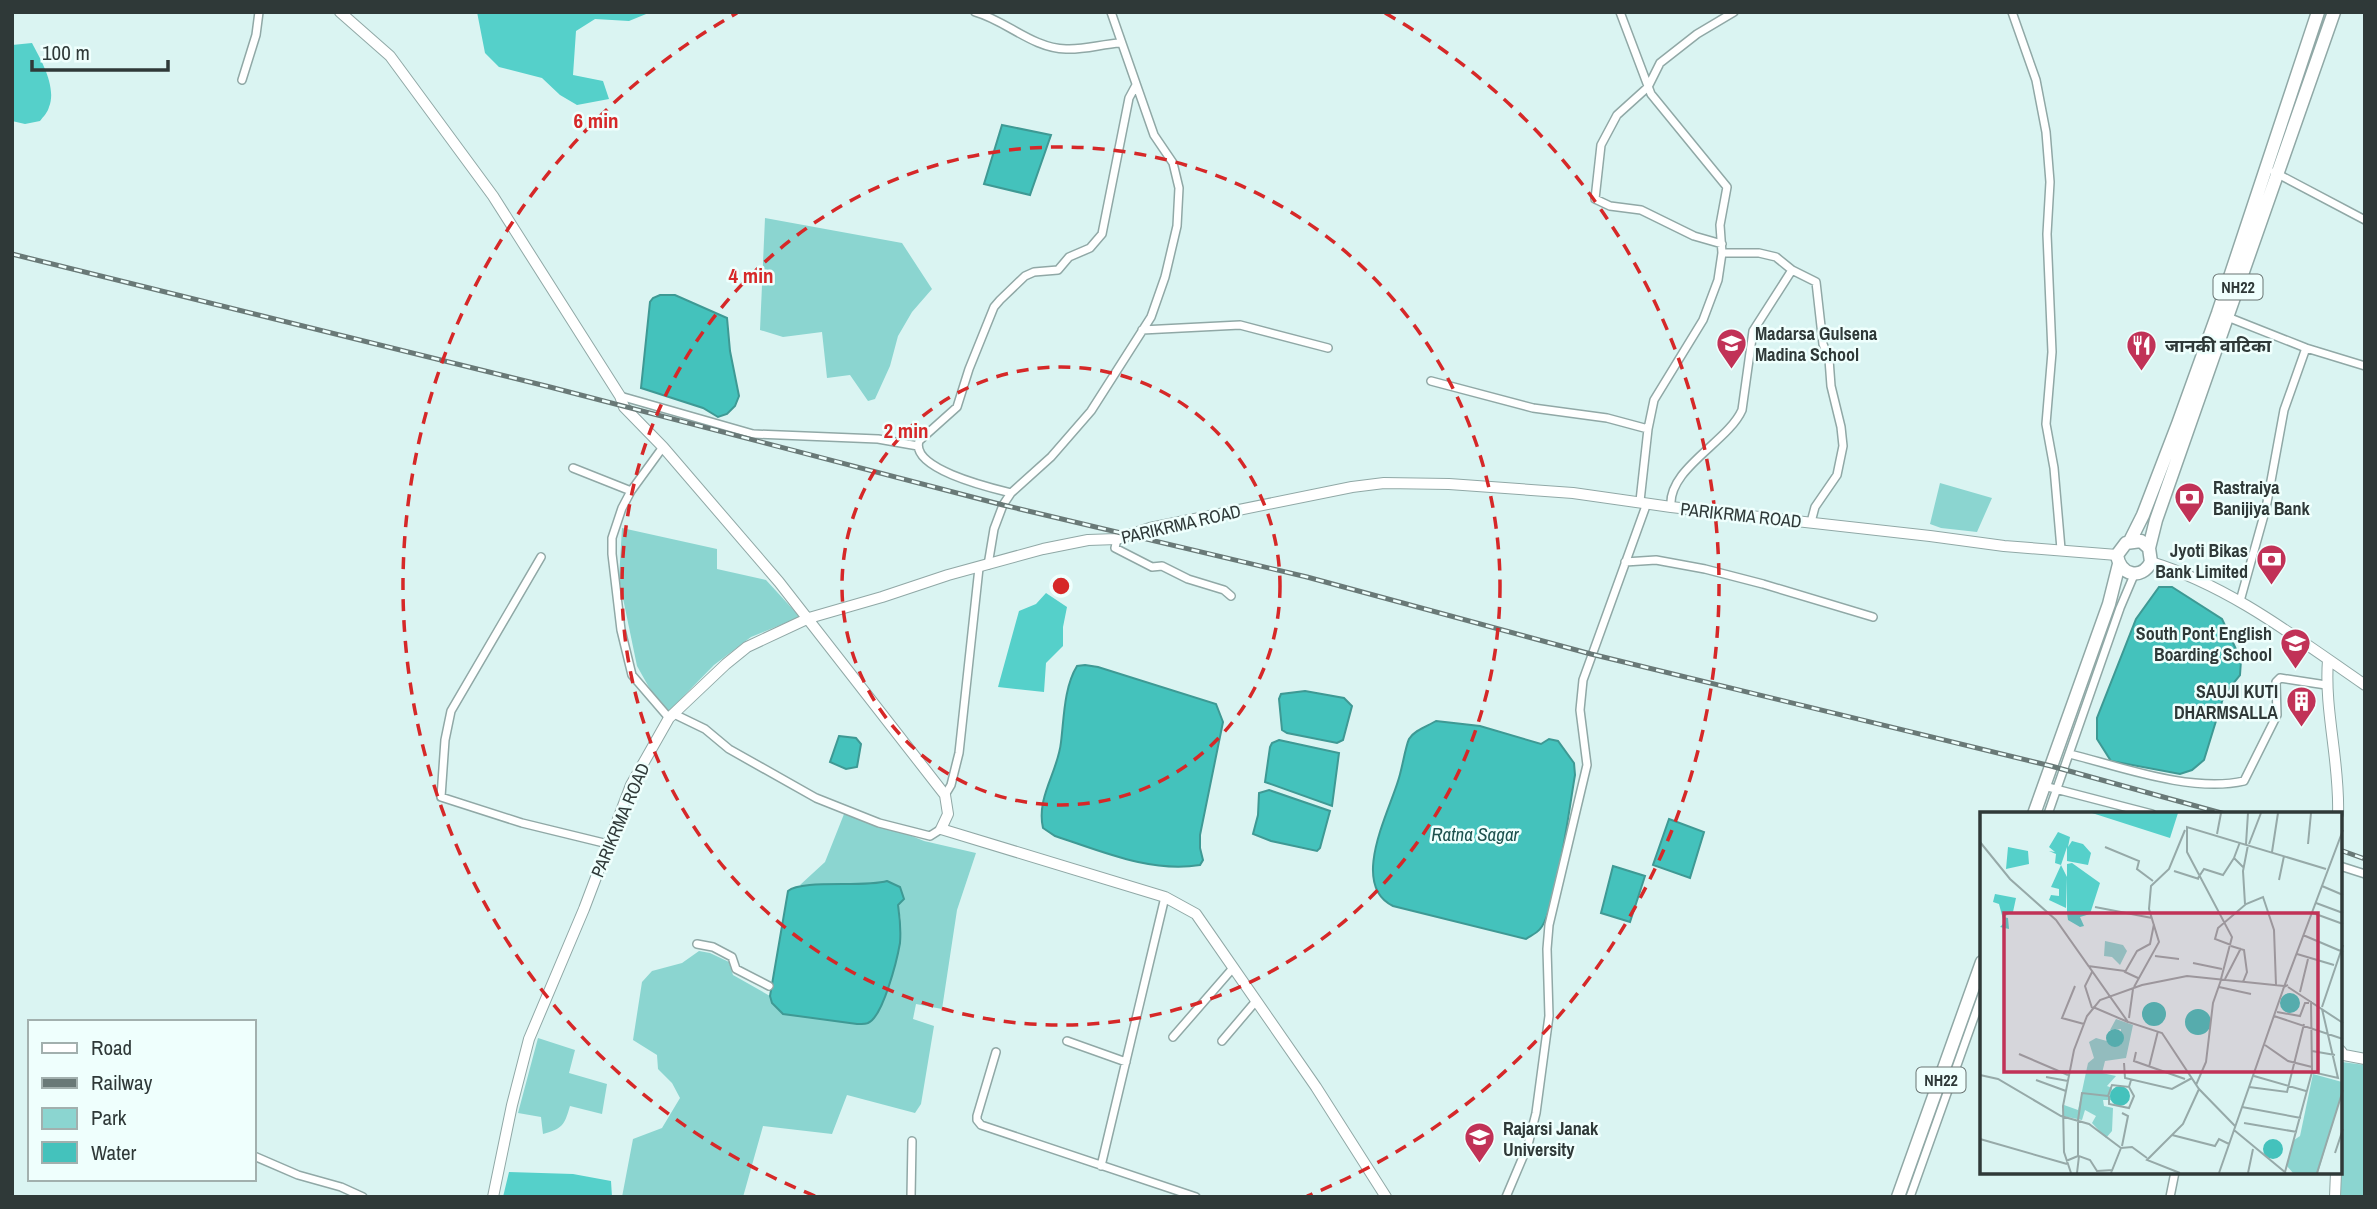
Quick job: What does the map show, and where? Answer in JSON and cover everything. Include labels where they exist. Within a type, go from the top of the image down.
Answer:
[{"type":"highway","name":"NH22","points":[[2273,172],[2318,12]]},
{"type":"highway","name":"NH22","points":[[2134,575],[2142,573],[2151,562],[2149,548],[2157,520],[2223,315],[2273,172],[2334,12]]},
{"type":"highway","name":"NH22","points":[[2036,812],[2051,787],[2109,604],[2123,545],[2130,541],[2143,515],[2223,315]]},
{"type":"highway","points":[[2130,541],[2141,541],[2149,548]]},
{"type":"highway","points":[[2118,560],[2123,570],[2134,575]]},
{"type":"highway","name":"NH22","points":[[1898,1197],[1980,968]]},
{"type":"street","points":[[242,80],[256,35],[259,12]]},
{"type":"street","points":[[341,12],[390,56],[493,196],[620,396],[624,407],[663,447],[809,618],[945,795],[948,814],[941,829],[930,836],[906,831],[816,798],[729,749],[705,729],[672,716],[632,675],[621,630],[612,538],[631,491],[663,447]]},
{"type":"street","points":[[975,12],[1023,36],[1053,47],[1066,49],[1120,43]]},
{"type":"street","points":[[945,795],[951,785],[959,753],[984,566],[1003,505],[1011,492],[1044,464],[1091,411],[1151,317],[1165,277],[1177,226],[1179,188],[1173,163],[1154,135],[1111,12]]},
{"type":"street","points":[[1506,1197],[1528,1145],[1536,1113],[1549,1016],[1549,925],[1587,765],[1580,710],[1583,680],[1644,502],[1648,429],[1654,400],[1703,320],[1718,280],[1722,253],[1720,225],[1727,187],[1651,94],[1620,12]]},
{"type":"street","points":[[1722,244],[1694,236],[1641,210],[1610,206],[1595,199],[1601,145],[1617,115],[1648,87],[1660,63],[1697,34],[1734,12]]},
{"type":"street","points":[[2012,12],[2036,80],[2046,132],[2050,182],[2047,234],[2052,352],[2046,424],[2054,468],[2062,550]]},
{"type":"street","points":[[1011,492],[945,471],[919,453],[919,441],[957,407],[994,307],[1008,289],[1034,272],[1058,270],[1069,257],[1090,248],[1102,234],[1129,98],[1136,85]]},
{"type":"street","points":[[2273,172],[2365,219]]},
{"type":"street","points":[[1722,253],[1759,253],[1776,257],[1792,270],[1816,282],[1823,344],[1829,359],[1831,386],[1843,446],[1838,475],[1815,507],[1811,522]]},
{"type":"street","points":[[1671,507],[1676,484],[1736,422],[1742,410],[1753,331],[1792,270]]},
{"type":"street","points":[[2223,315],[2306,348],[2365,366]]},
{"type":"street","points":[[1142,330],[1240,325],[1328,348]]},
{"type":"street","points":[[2241,601],[2266,508],[2284,410],[2306,348]]},
{"type":"street","points":[[1431,381],[1533,408],[1607,418],[1648,429]]},
{"type":"street","points":[[620,396],[753,435],[878,439],[918,446]]},
{"type":"street","points":[[573,468],[631,491]]},
{"type":"street","name":"PARIKRMA ROAD","points":[[493,1197],[528,1039],[584,909],[631,785],[672,716],[695,691],[747,647],[809,618],[1043,549],[1088,540],[1117,540],[1150,528],[1352,487],[1384,483],[1517,488],[2004,547],[2062,550],[2118,560]]},
{"type":"street","points":[[1117,540],[1115,548],[1128,556],[1152,567],[1162,566],[1188,579],[1224,590],[1231,596]]},
{"type":"street","points":[[541,557],[451,711],[445,740],[441,797],[522,823],[608,844]]},
{"type":"street","points":[[1625,562],[1656,560],[1705,569],[1763,583],[1873,617]]},
{"type":"street","points":[[2151,562],[2241,601],[2365,685]]},
{"type":"street","name":"NH22","points":[[2048,812],[2051,787],[2070,754],[2134,575]]},
{"type":"street","points":[[2328,660],[2326,685],[2339,793],[2338,812]]},
{"type":"street","points":[[2070,754],[2171,780],[2221,784],[2244,781],[2277,715],[2276,682],[2280,678],[2287,678],[2326,685]]},
{"type":"street","points":[[2051,787],[2145,812]]},
{"type":"street","points":[[941,829],[1165,897],[1196,914],[1316,1087],[1386,1197]]},
{"type":"street","points":[[2342,867],[2365,874]]},
{"type":"street","points":[[1101,1166],[1165,897]]},
{"type":"street","points":[[697,944],[713,947],[732,957],[736,969],[769,986]]},
{"type":"street","points":[[1173,1037],[1233,968]]},
{"type":"street","points":[[1222,1041],[1256,1001]]},
{"type":"street","name":"NH22","points":[[1910,1197],[1980,1006]]},
{"type":"street","points":[[1067,1041],[1126,1062]]},
{"type":"street","points":[[996,1052],[977,1116],[978,1122],[985,1128],[1196,1197]]},
{"type":"street","points":[[2342,1052],[2365,1059]]},
{"type":"street","points":[[911,1197],[912,1141]]},
{"type":"street","points":[[256,1157],[298,1175],[341,1187],[363,1197]]},
{"type":"street","points":[[2170,1197],[2175,1174]]},
{"type":"street","points":[[2335,1197],[2336,1174]]},
{"type":"green space","points":[[765,218],[902,243],[932,289],[912,312],[898,336],[890,366],[875,399],[868,401],[850,375],[827,378],[822,332],[783,337],[760,330]]},
{"type":"green space","points":[[1940,483],[1992,498],[1977,532],[1930,524]]},
{"type":"green space","points":[[622,528],[717,549],[717,569],[766,580],[800,617],[751,637],[714,665],[669,711],[655,698],[637,666],[619,579]]},
{"type":"green space","points":[[846,809],[924,841],[976,853],[957,910],[942,1009],[916,1004],[913,1019],[934,1026],[921,1104],[915,1113],[847,1095],[832,1134],[763,1126],[743,1197],[622,1197],[633,1139],[662,1128],[680,1098],[672,1083],[658,1069],[657,1055],[633,1040],[642,982],[652,971],[682,963],[699,951],[710,953],[729,962],[733,975],[770,996],[772,1003],[783,1014],[857,1024],[868,1023],[901,920],[898,905],[887,881],[861,885],[800,885],[825,862]]},
{"type":"green space","points":[[538,1038],[575,1050],[569,1073],[607,1084],[602,1114],[570,1106],[562,1125],[543,1134],[541,1117],[518,1113]]},
{"type":"green space","points":[[2342,1062],[2365,1065],[2365,1197],[2341,1197]]},
{"type":"shaded area","points":[[477,12],[651,12],[629,21],[595,19],[576,31],[573,75],[603,81],[609,99],[577,105],[560,95],[542,78],[499,67],[485,53]]},
{"type":"shaded area","points":[[32,43],[50,82],[51,99],[48,111],[40,121],[25,124],[12,121],[12,45]]},
{"type":"shaded area","points":[[1046,593],[1067,607],[1063,646],[1046,663],[1044,692],[998,687],[1019,611],[1036,604]]},
{"type":"shaded area","points":[[509,1172],[573,1174],[611,1181],[612,1197],[503,1197]]},
{"type":"water","points":[[1002,125],[1051,135],[1030,195],[984,184]]},
{"type":"water","points":[[660,295],[675,295],[727,318],[739,396],[735,406],[727,414],[718,417],[703,408],[641,388],[650,302]]},
{"type":"water","points":[[2159,587],[2172,587],[2222,619],[2241,660],[2240,675],[2224,695],[2204,760],[2192,770],[2180,774],[2111,761],[2097,739],[2097,718],[2136,619]]},
{"type":"water","points":[[1085,665],[1216,704],[1223,722],[1200,835],[1203,860],[1200,865],[1163,866],[1126,859],[1055,836],[1043,828],[1042,806],[1059,753],[1069,683],[1077,666]]},
{"type":"water","points":[[1305,691],[1344,698],[1352,706],[1343,740],[1337,743],[1282,730],[1279,699],[1281,694]]},
{"type":"water","name":"Ratna Sagar","points":[[1436,721],[1480,726],[1541,744],[1549,739],[1558,741],[1574,763],[1575,775],[1566,832],[1552,902],[1540,929],[1526,939],[1393,906],[1380,896],[1374,882],[1376,848],[1409,739]]},
{"type":"water","points":[[839,736],[856,738],[861,744],[857,767],[846,769],[830,762]]},
{"type":"water","points":[[1279,740],[1339,753],[1332,806],[1265,782],[1270,747]]},
{"type":"water","points":[[1269,790],[1330,811],[1317,851],[1271,841],[1253,834],[1258,815],[1259,793]]},
{"type":"water","points":[[1669,819],[1704,832],[1690,878],[1653,865]]},
{"type":"water","points":[[1613,866],[1645,876],[1630,922],[1601,913]]},
{"type":"water","points":[[887,881],[900,887],[904,899],[898,905],[900,943],[888,987],[874,1019],[857,1024],[783,1014],[772,1003],[770,996],[788,891],[806,885]]},
{"type":"railway","points":[[12,254],[550,387],[1003,505],[1307,577],[1591,654],[2051,766],[2218,812]]},
{"type":"railway","points":[[2342,851],[2365,859]]},
{"type":"place","name":"Madarsa Gulsena Madina School","points":[[1732,370]]},
{"type":"place","name":"जानकी वाटिका","points":[[2142,372]]},
{"type":"place","name":"Rastraiya Banijiya Bank","points":[[2190,524]]},
{"type":"place","name":"Jyoti Bikas Bank Limited","points":[[2271,587]]},
{"type":"place","name":"South Pont English Boarding School","points":[[2295,670]]},
{"type":"place","name":"SAUJI KUTI DHARMSALLA","points":[[2301,728]]},
{"type":"place","name":"Rajarsi Janak University","points":[[1480,1165]]}]
